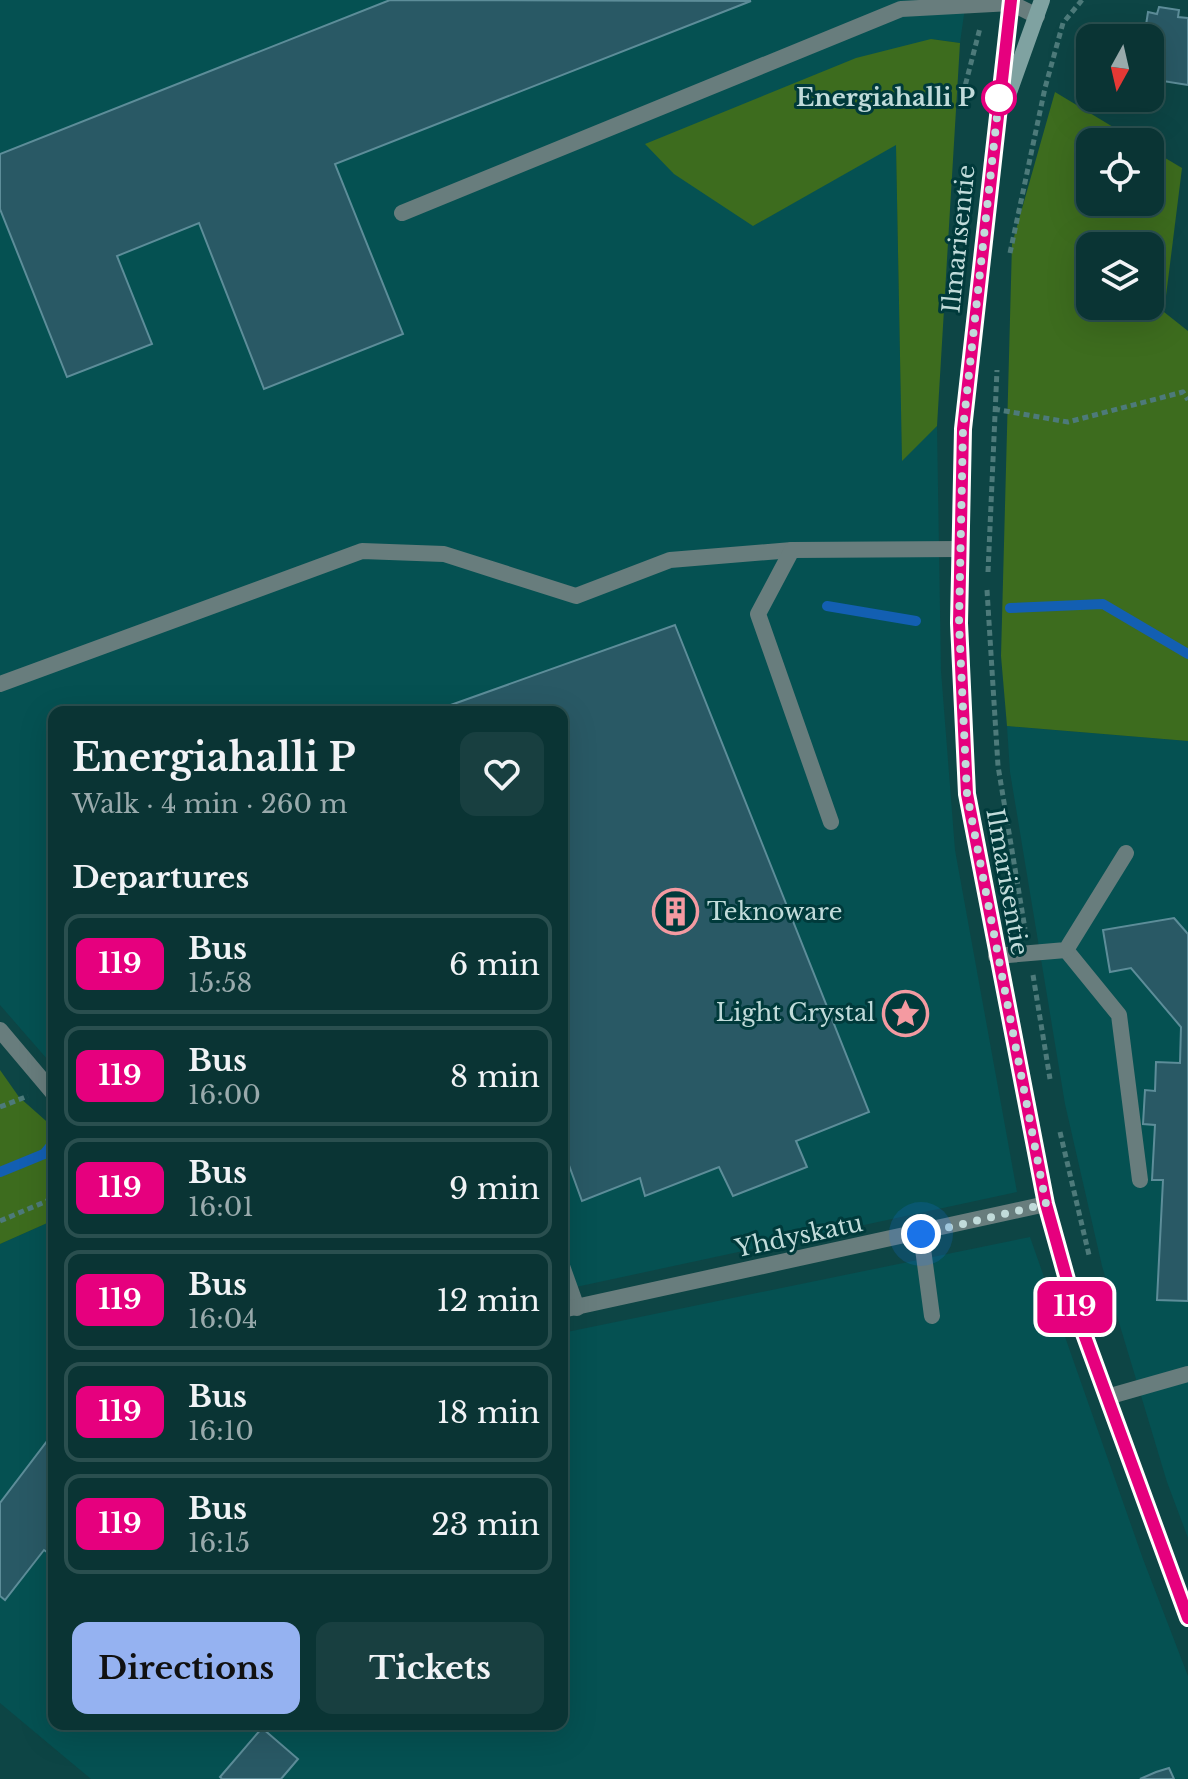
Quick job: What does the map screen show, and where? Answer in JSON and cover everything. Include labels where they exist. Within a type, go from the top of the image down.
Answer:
[{"type":"street","points":[[402,213],[901,9],[1011,1],[1040,8]]},
{"type":"street","name":"Ilmarisentie","points":[[1011,1],[963,429],[959,623],[967,794],[1046,1204],[1076,1312],[1188,1618]]},
{"type":"street","name":"Ilmarisentie","points":[[995,129],[1040,8]]},
{"type":"street","points":[[0,684],[362,551],[444,554],[576,596],[670,560],[792,550],[961,549]]},
{"type":"street","points":[[792,550],[758,614],[831,822]]},
{"type":"street","points":[[1066,950],[1126,853]]},
{"type":"street","points":[[996,956],[1066,950]]},
{"type":"street","points":[[1066,950],[1119,1015],[1140,1180]]},
{"type":"street","points":[[0,1030],[48,1087]]},
{"type":"street","name":"Yhdyskatu","points":[[569,1309],[921,1234],[1046,1204]]},
{"type":"street","points":[[921,1234],[932,1316]]},
{"type":"street","points":[[1107,1397],[1188,1374]]},
{"type":"path","points":[[1008,265],[1063,23],[1082,0]]},
{"type":"path","points":[[963,94],[986,4]]},
{"type":"path","points":[[997,366],[987,592],[998,766],[1052,1095]]},
{"type":"path","points":[[994,409],[1068,422],[1183,392],[1188,400]]},
{"type":"path","points":[[1059,1126],[1091,1265]]},
{"type":"path","points":[[0,1221],[48,1201]]},
{"type":"path","points":[[1095,1279],[1108,1321]]},
{"type":"shaded area","points":[[0,0],[966,0],[960,43],[931,39],[753,226],[896,144],[902,459],[937,426],[941,671],[955,850],[1017,1192],[568,1289],[568,706],[48,706],[48,1060],[0,1005]]},
{"type":"shaded area","points":[[1007,726],[1188,741],[1188,1538],[1167,1482],[1102,1266],[1065,1104],[1010,772]]},
{"type":"shaded area","points":[[48,1223],[48,1730],[568,1730],[568,1332],[1030,1237],[1143,1559],[1188,1676],[1188,1779],[91,1779],[0,1703],[0,1244]]},
{"type":"green space","points":[[931,39],[960,43],[937,426],[902,461],[896,145],[753,226],[674,174],[645,144],[856,58]]},
{"type":"green space","points":[[1055,92],[1076,105],[1076,112],[1088,112],[1115,128],[1076,128],[1076,216],[1164,216],[1164,157],[1182,168],[1164,312],[1188,331],[1188,741],[1007,726],[1001,656],[1012,244]]},
{"type":"green space","points":[[0,1070],[19,1097],[48,1123],[48,1223],[0,1244]]},
{"type":"building","points":[[390,0],[751,1],[335,164],[403,334],[264,389],[199,223],[117,256],[152,344],[67,377],[0,209],[0,154]]},
{"type":"building","points":[[1159,7],[1179,10],[1178,17],[1188,18],[1188,85],[1164,81],[1164,24],[1146,24],[1148,12],[1157,14]]},
{"type":"building","name":"Teknoware","points":[[675,625],[869,1112],[796,1141],[807,1167],[733,1196],[719,1167],[645,1196],[640,1178],[582,1201],[568,1162],[568,706],[448,706]]},
{"type":"building","points":[[1174,918],[1188,934],[1188,1301],[1157,1300],[1163,1180],[1152,1180],[1155,1125],[1143,1124],[1145,1090],[1155,1091],[1156,1062],[1180,1063],[1181,1027],[1131,968],[1110,972],[1103,930]]},
{"type":"building","points":[[48,1440],[48,1553],[44,1550],[5,1600],[0,1596],[0,1503]]},
{"type":"building","points":[[260,1730],[264,1730],[298,1759],[281,1779],[220,1777]]},
{"type":"building","points":[[1169,1768],[1174,1779],[1140,1779],[1156,1772]]},
{"type":"waterway","points":[[1010,608],[1103,604],[1188,654]]},
{"type":"waterway","points":[[827,606],[916,621]]},
{"type":"waterway","points":[[0,1172],[44,1154],[48,1149]]},
{"type":"bus line","name":"119","points":[[1011,0],[963,429],[959,623],[967,794],[998,968],[1046,1204],[1076,1312],[1188,1618]]},
{"type":"place","name":"Energiahalli P","points":[[999,98]]},
{"type":"place","name":"Teknoware","points":[[676,912]]},
{"type":"place","name":"Light Crystal","points":[[906,1013]]},
{"type":"route","points":[[921,1234],[1046,1204],[998,968],[967,794],[959,623],[963,429],[999,98]]}]
